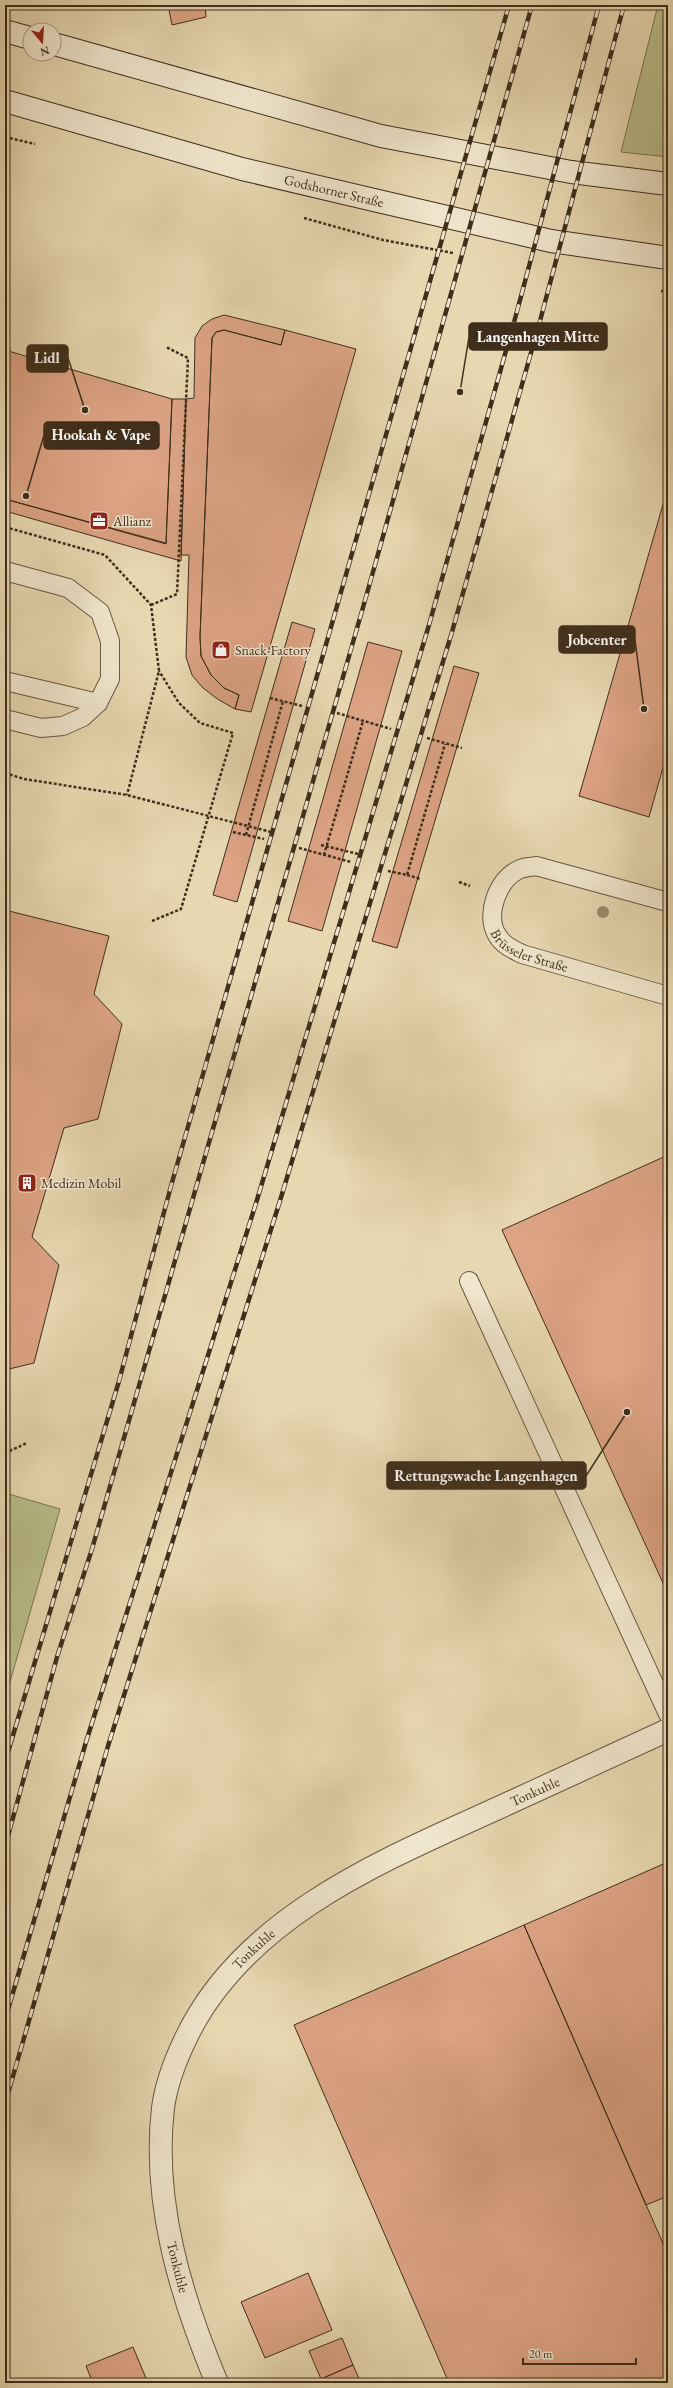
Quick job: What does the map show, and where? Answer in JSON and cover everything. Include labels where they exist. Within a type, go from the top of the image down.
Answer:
[{"type":"main road","points":[[5,31],[22,36]]},
{"type":"main road","points":[[62,46],[381,136],[571,172],[668,184]]},
{"type":"main road","name":"Godshorner Straße","points":[[5,101],[242,169],[551,240],[668,258]]},
{"type":"main road","name":"Tonkuhle","points":[[217,2383],[197,2333],[183,2289],[170,2236],[163,2194],[163,2106],[175,2060],[198,2015],[222,1980],[260,1943],[305,1908],[354,1877],[454,1828],[668,1730]]},
{"type":"lane","points":[[5,571],[68,588],[100,612],[110,641],[110,679],[98,703],[83,717],[63,726],[41,728],[5,719]]},
{"type":"lane","points":[[5,681],[98,703]]},
{"type":"lane","name":"Brüsseler Straße","points":[[668,902],[536,866],[519,869],[504,880],[496,896],[493,918],[493,925],[498,936],[508,947],[522,954],[668,996]]},
{"type":"lane","points":[[469,1281],[668,1714]]},
{"type":"path","points":[[151,605],[177,594],[188,358],[166,347]]},
{"type":"path","points":[[5,527],[105,555],[151,605],[159,671],[127,795]]},
{"type":"path","points":[[152,921],[181,908],[233,733],[200,724],[179,703],[159,671]]},
{"type":"path","points":[[270,698],[302,706]]},
{"type":"path","points":[[246,835],[283,701]]},
{"type":"path","points":[[337,713],[391,729]]},
{"type":"path","points":[[324,855],[363,721]]},
{"type":"path","points":[[427,738],[462,748]]},
{"type":"path","points":[[407,875],[445,744]]},
{"type":"path","points":[[5,773],[24,779],[127,795],[271,832]]},
{"type":"path","points":[[232,832],[264,839]]},
{"type":"path","points":[[321,845],[358,854]]},
{"type":"path","points":[[299,848],[351,862]]},
{"type":"path","points":[[388,871],[421,879]]},
{"type":"path","points":[[5,1453],[27,1443]]},
{"type":"green space","points":[[658,5],[668,5],[668,157],[621,152]]},
{"type":"green space","points":[[5,1493],[60,1509],[5,1699]]},
{"type":"building","points":[[168,5],[205,5],[206,17],[172,25]]},
{"type":"building","points":[[224,315],[285,330],[281,345],[224,330],[216,332],[212,338],[200,637],[201,656],[211,675],[224,688],[239,695],[235,709],[219,700],[203,688],[192,675],[186,657],[189,555],[181,555],[186,399],[194,398],[195,338],[202,326],[212,319]]},
{"type":"building","points":[[224,330],[281,345],[285,330],[356,349],[251,712],[235,709],[239,695],[224,688],[211,675],[201,656],[200,637],[212,338],[216,332]]},
{"type":"building","points":[[5,350],[172,399],[166,544],[5,499]]},
{"type":"building","points":[[172,399],[186,399],[181,561],[5,511],[5,499],[166,543]]},
{"type":"building","points":[[668,487],[668,750],[649,817],[579,796]]},
{"type":"building","points":[[292,622],[315,629],[237,902],[213,895]]},
{"type":"building","points":[[368,642],[402,651],[322,931],[288,921]]},
{"type":"building","points":[[454,666],[479,673],[397,948],[372,941]]},
{"type":"building","name":"Medizin Mobil","points":[[5,910],[109,936],[94,994],[122,1024],[98,1119],[64,1128],[32,1237],[59,1265],[34,1363],[5,1370]]},
{"type":"building","points":[[668,1155],[668,1594],[502,1230]]},
{"type":"building","points":[[668,1862],[668,2196],[646,2205],[524,1925]]},
{"type":"building","points":[[524,1925],[668,2255],[668,2383],[449,2383],[294,2025]]},
{"type":"building","points":[[308,2273],[332,2330],[265,2358],[241,2302]]},
{"type":"building","points":[[342,2338],[353,2365],[321,2379],[309,2351]]},
{"type":"building","points":[[133,2347],[148,2383],[93,2383],[86,2366]]},
{"type":"building","points":[[353,2365],[361,2383],[322,2383],[321,2379]]},
{"type":"railway","points":[[5,1762],[119,1381],[171,1186],[509,5]]},
{"type":"railway","points":[[5,1847],[57,1657],[92,1549],[364,604],[532,5]]},
{"type":"railway","points":[[5,2020],[86,1742],[257,1200],[429,625],[516,315],[599,5]]},
{"type":"railway","points":[[5,2104],[108,1746],[279,1204],[452,632],[540,321],[624,5]]},
{"type":"place","name":"Langenhagen Mitte","points":[[460,392]]},
{"type":"place","name":"Lidl","points":[[85,410]]},
{"type":"place","name":"Hookah & Vape","points":[[26,496]]},
{"type":"place","name":"Allianz","points":[[99,521]]},
{"type":"place","name":"Snack-Factory","points":[[221,650]]},
{"type":"place","name":"Jobcenter","points":[[644,709]]},
{"type":"place","name":"Medizin Mobil","points":[[27,1183]]},
{"type":"place","name":"Rettungswache Langenhagen","points":[[627,1412]]}]
